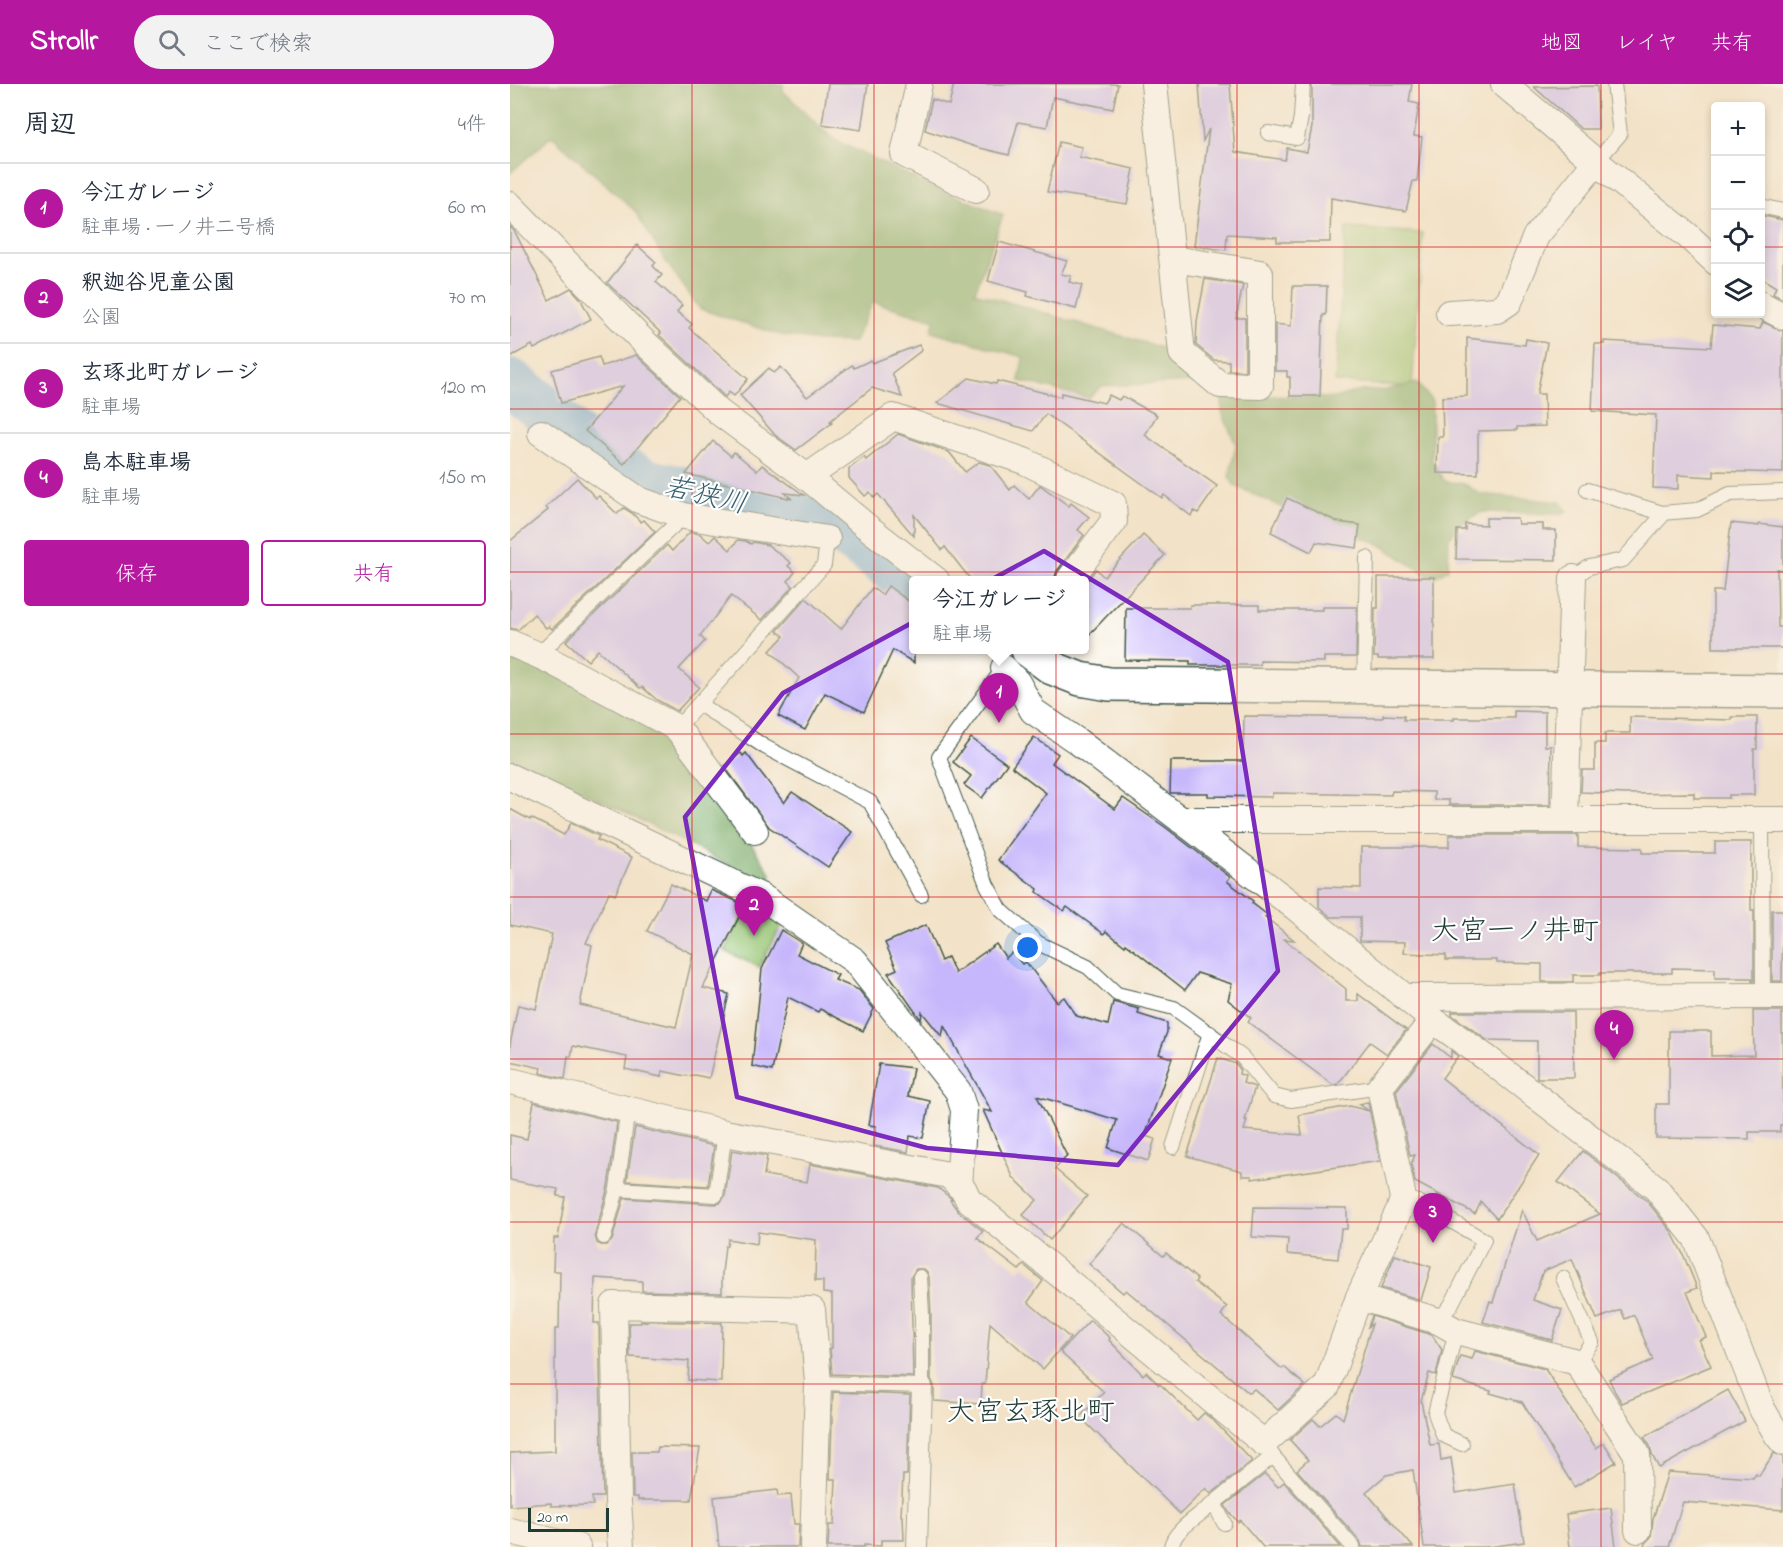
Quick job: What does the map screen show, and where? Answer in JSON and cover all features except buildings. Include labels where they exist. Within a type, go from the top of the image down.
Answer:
[{"type":"street","points":[[919,84],[904,154],[976,190]]},
{"type":"street","points":[[1154,84],[1182,353],[1220,385],[1260,386],[1260,273],[1174,259]]},
{"type":"street","points":[[1504,84],[1711,257]]},
{"type":"street","points":[[1449,313],[1497,310],[1509,302],[1536,236],[1596,162]]},
{"type":"street","points":[[510,205],[644,342],[720,413],[807,477],[846,533],[901,568],[924,576]]},
{"type":"street","points":[[1765,306],[1783,316]]},
{"type":"street","points":[[807,477],[893,417],[1024,460],[1113,504],[1114,520],[1072,576]]},
{"type":"street","points":[[542,433],[639,500],[684,516],[846,533]]},
{"type":"street","points":[[1565,819],[1573,578]]},
{"type":"street","points":[[510,643],[538,655],[677,728],[754,831]]},
{"type":"street","points":[[1783,691],[1109,684],[1080,679],[1014,657],[1017,682],[1033,711],[1077,741],[1295,907],[1433,1020],[1488,1059],[1656,1188],[1696,1238],[1761,1409],[1783,1442]]},
{"type":"street","points":[[510,777],[762,897],[855,961],[958,1091],[964,1110],[959,1186]]},
{"type":"street","points":[[1181,820],[1772,820]]},
{"type":"street","points":[[1406,997],[1773,996]]},
{"type":"street","points":[[510,1081],[725,1133],[949,1176],[968,1199],[1268,1450],[1327,1386],[1359,1297],[1403,1198],[1380,1087],[1433,1020]]},
{"type":"street","points":[[1359,1297],[1447,1326],[1577,1362],[1637,1454],[1638,1530]]},
{"type":"street","points":[[621,1547],[614,1305],[812,1310],[818,1383],[813,1547]]},
{"type":"street","points":[[917,1547],[922,1386]]},
{"type":"street","points":[[510,1531],[577,1547]]},
{"type":"lane","points":[[1268,133],[1297,138],[1304,84]]},
{"type":"lane","points":[[1596,162],[1620,134],[1614,84]]},
{"type":"lane","points":[[1765,207],[1783,211]]},
{"type":"lane","points":[[1587,490],[1662,513],[1697,510],[1730,494],[1783,492]]},
{"type":"lane","points":[[1573,578],[1589,567],[1623,560],[1662,513]]},
{"type":"lane","points":[[538,655],[684,516]]},
{"type":"lane","points":[[677,728],[824,565],[846,533]]},
{"type":"lane","points":[[1364,688],[1367,558]]},
{"type":"lane","points":[[1014,657],[939,757],[987,885],[1001,910],[1038,944],[1088,967],[1117,994],[1174,1008],[1242,1057],[1274,1096],[1291,1100],[1380,1087]]},
{"type":"lane","points":[[699,704],[765,747],[870,802],[921,895]]},
{"type":"lane","points":[[1772,820],[1773,996]]},
{"type":"lane","points":[[1173,1147],[1210,1033]]},
{"type":"lane","points":[[604,1237],[617,1189],[628,1108]]},
{"type":"lane","points":[[617,1189],[716,1195],[725,1133]]},
{"type":"lane","points":[[1403,1198],[1418,1202],[1484,1240],[1451,1305],[1435,1413],[1443,1436],[1462,1444]]},
{"type":"lane","points":[[818,1383],[922,1386],[920,1277]]},
{"type":"lane","points":[[1563,1278],[1592,1342],[1577,1362]]},
{"type":"lane","points":[[1171,1547],[1172,1540],[1181,1530],[1214,1503],[1268,1450],[1353,1547]]},
{"type":"lane","points":[[1214,1503],[1224,1523]]},
{"type":"highlighted area","points":[[1044,551],[1228,662],[1278,971],[1118,1165],[927,1148],[737,1097],[685,817],[783,693]]},
{"type":"green space","points":[[510,84],[783,84],[783,91],[833,139],[922,182],[1003,215],[975,292],[1165,349],[1199,382],[1102,386],[1089,398],[1019,381],[1023,357],[931,331],[935,320],[873,302],[854,342],[818,341],[780,335],[700,309],[664,259],[635,211],[552,136],[510,173]]},
{"type":"green space","points":[[1346,228],[1423,233],[1412,387],[1335,382]]},
{"type":"green space","points":[[1417,383],[1432,401],[1432,461],[1444,481],[1465,484],[1480,494],[1560,502],[1567,511],[1559,514],[1482,512],[1459,525],[1449,538],[1448,569],[1437,576],[1427,575],[1376,542],[1321,525],[1235,486],[1229,477],[1236,445],[1222,412],[1222,397],[1334,398],[1357,391],[1386,390]]},
{"type":"green space","points":[[510,658],[521,663],[536,664],[667,735],[697,777],[734,818],[771,874],[770,881],[765,883],[604,802],[510,758]]},
{"type":"green space","points":[[749,904],[784,921],[759,967],[725,951]]},
{"type":"waterway","name":"若狭川","points":[[510,383],[608,464],[648,484],[752,505],[781,515],[831,526],[852,537],[909,580]]},
{"type":"place","name":"今江ガレージ","points":[[999,723]]},
{"type":"place","name":"釈迦谷児童公園","points":[[754,936]]},
{"type":"place","name":"島本駐車場","points":[[1614,1060]]},
{"type":"place","name":"玄琢北町ガレージ","points":[[1433,1243]]},
{"type":"district","name":"大宮一ノ井町","points":[[1515,932]]},
{"type":"district","name":"大宮玄琢北町","points":[[1031,1413]]}]
